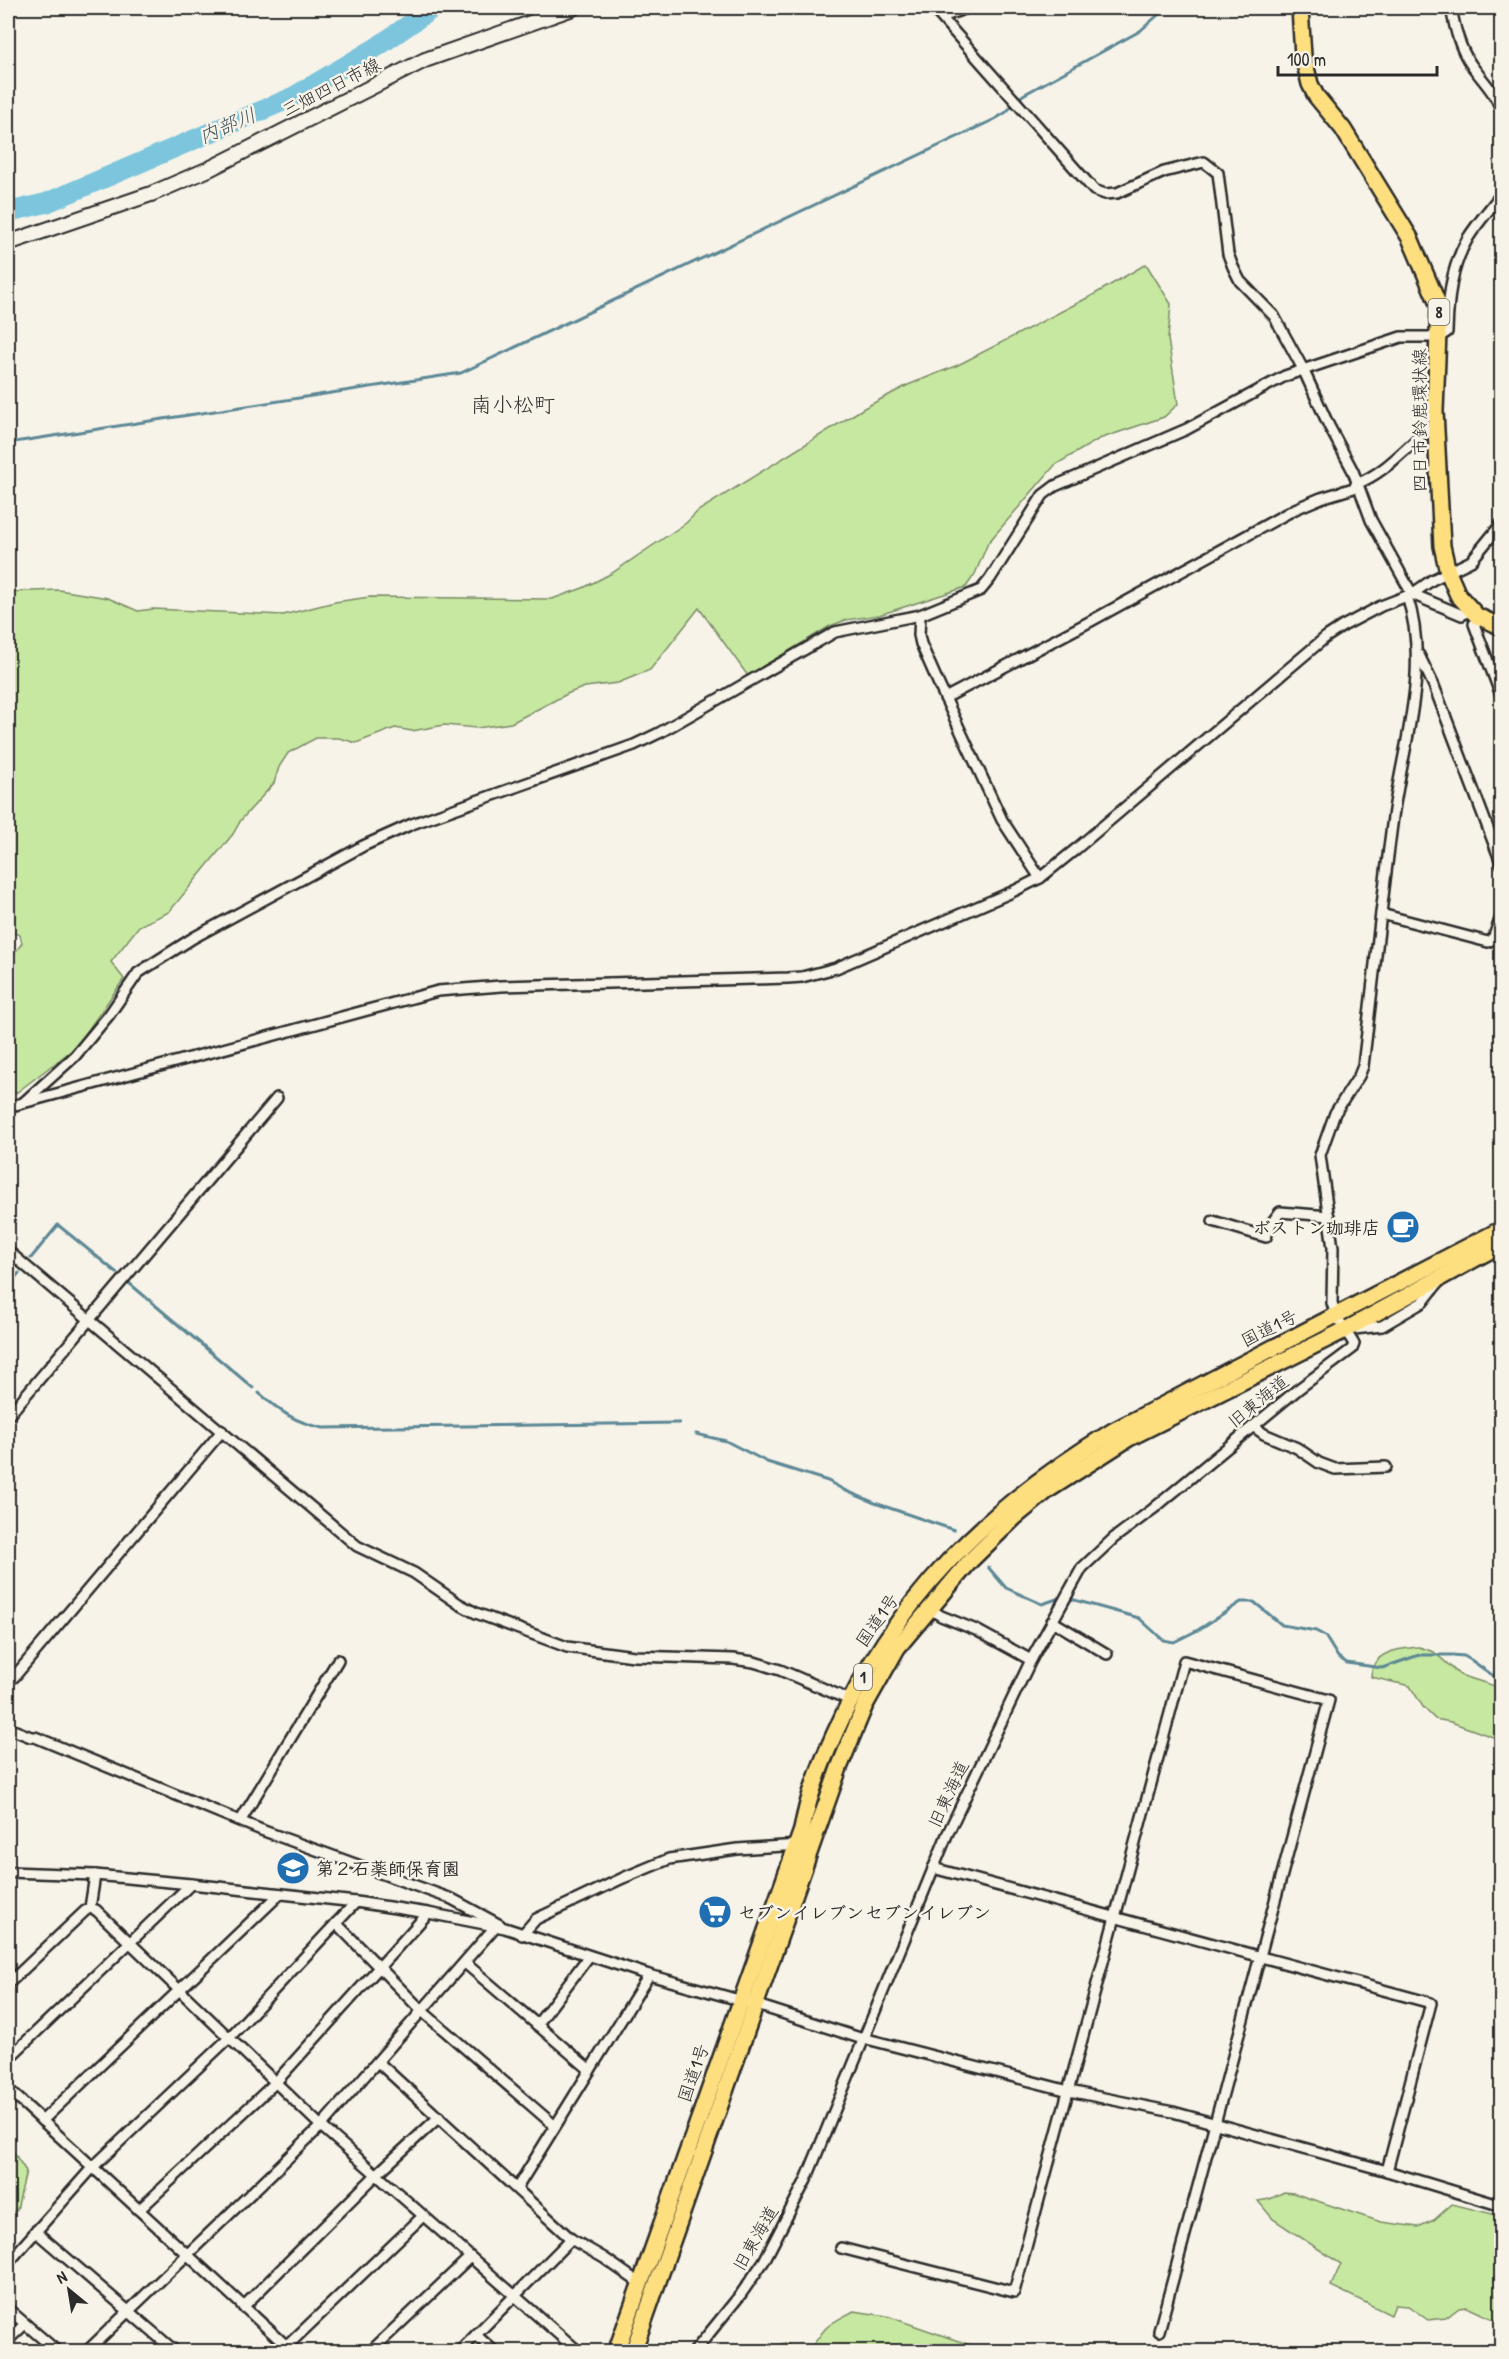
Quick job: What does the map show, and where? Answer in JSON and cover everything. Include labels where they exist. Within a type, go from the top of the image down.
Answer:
[{"type":"main road","name":"三畑四日市線","points":[[8,243],[151,194],[209,169],[425,60],[573,8]]},
{"type":"main road","name":"四日市鈴鹿環状線","points":[[1300,8],[1306,75],[1316,96],[1343,129],[1410,238],[1439,306],[1436,423],[1441,535],[1448,572],[1458,595],[1474,613]]},
{"type":"main road","points":[[1474,613],[1502,627]]},
{"type":"main road","name":"国道1号","points":[[633,2352],[812,1844],[865,1705],[897,1648],[970,1560],[1113,1431],[1502,1228]]},
{"type":"main road","name":"国道1号","points":[[616,2352],[739,2001],[802,1830],[807,1800],[850,1700],[889,1633],[935,1576],[1006,1505],[1082,1458],[1129,1438],[1345,1330],[1502,1244]]},
{"type":"street","points":[[933,8],[1083,179],[1100,192],[1117,193],[1164,172],[1203,162],[1218,173],[1228,254],[1233,267],[1240,281],[1274,316],[1304,369],[1329,426],[1353,471],[1371,520],[1409,595],[1418,653],[1415,691],[1393,816],[1363,1066],[1335,1113],[1320,1155],[1333,1248],[1332,1303],[1345,1330],[1382,1326],[1423,1302],[1443,1276]]},
{"type":"street","points":[[942,17],[967,8]]},
{"type":"street","points":[[1451,8],[1461,48],[1489,88],[1502,114]]},
{"type":"street","points":[[24,1102],[80,1050],[109,1015],[138,973],[193,938],[312,872],[412,824],[642,741],[840,629],[920,615],[981,590],[1047,491],[1104,463],[1187,429],[1271,382],[1304,369],[1401,337],[1439,337],[1447,332],[1448,296],[1458,259],[1468,238],[1502,193]]},
{"type":"street","points":[[945,698],[1295,509],[1357,485],[1386,467],[1405,447],[1436,423]]},
{"type":"street","points":[[8,1107],[438,991],[501,986],[777,979],[820,973],[915,936],[1040,878],[1326,637],[1381,606],[1409,595],[1471,561],[1502,523]]},
{"type":"street","points":[[1409,595],[1461,615],[1474,613],[1474,624],[1502,698]]},
{"type":"street","points":[[920,615],[921,644],[945,698],[1002,820],[1040,878]]},
{"type":"street","points":[[1418,653],[1434,686],[1502,865]]},
{"type":"street","points":[[1381,914],[1488,942],[1493,939],[1502,914]]},
{"type":"street","points":[[8,1416],[277,1098]]},
{"type":"street","points":[[1213,1221],[1266,1237],[1271,1224],[1280,1212],[1329,1216]]},
{"type":"street","points":[[8,1251],[88,1321],[357,1546],[414,1573],[459,1604],[476,1613],[567,1647],[634,1656],[733,1659],[754,1662],[780,1670],[850,1700]]},
{"type":"street","name":"旧東海道","points":[[694,2352],[741,2294],[764,2261],[806,2180],[933,1868],[1031,1660],[1074,1581],[1089,1560],[1352,1348],[1354,1344],[1345,1330]]},
{"type":"street","points":[[1253,1426],[1319,1463],[1335,1469],[1386,1467]]},
{"type":"street","points":[[8,1676],[14,1677],[222,1431]]},
{"type":"street","points":[[929,1608],[1031,1660]]},
{"type":"street","points":[[1052,1621],[1107,1654]]},
{"type":"street","points":[[241,1820],[338,1660]]},
{"type":"street","points":[[841,2248],[1014,2292],[1184,1661],[1329,1700],[1159,2331]]},
{"type":"street","points":[[8,1728],[241,1820],[452,1899],[522,1935],[863,2039],[1069,2091],[1133,2102],[1387,2171],[1502,2206]]},
{"type":"street","points":[[522,1935],[537,1919],[669,1859],[727,1850],[812,1844]]},
{"type":"street","points":[[933,1868],[1431,2003],[1387,2171]]},
{"type":"street","points":[[8,1872],[95,1875],[356,1902],[505,1928]]},
{"type":"street","points":[[8,1984],[90,1908],[95,1875]]},
{"type":"street","points":[[8,2059],[191,1884]]},
{"type":"street","points":[[42,2121],[280,1894]]},
{"type":"street","points":[[8,2263],[93,2167],[228,2039],[356,1902]]},
{"type":"street","points":[[90,1908],[96,1910],[321,2126],[579,2352]]},
{"type":"street","points":[[139,2210],[275,2083],[428,1913]]},
{"type":"street","points":[[336,1923],[422,2011],[555,2126]]},
{"type":"street","points":[[86,2352],[321,2126],[495,1927]]},
{"type":"street","points":[[537,2025],[590,1956]]},
{"type":"street","points":[[465,1963],[590,2070]]},
{"type":"street","points":[[517,2188],[649,1975]]},
{"type":"street","points":[[378,2062],[571,2239],[604,2258],[641,2284]]},
{"type":"street","points":[[8,2089],[290,2349],[423,2216]]},
{"type":"street","points":[[243,2307],[376,2175],[439,2117]]},
{"type":"street","points":[[35,2231],[176,2352]]},
{"type":"street","points":[[459,2352],[571,2239]]},
{"type":"street","points":[[370,2352],[470,2257]]},
{"type":"street","points":[[8,2309],[57,2352]]},
{"type":"street","points":[[609,2352],[632,2309]]},
{"type":"street","points":[[8,2340],[25,2324]]},
{"type":"street","points":[[476,2335],[495,2352]]},
{"type":"green space","points":[[1146,264],[1171,304],[1168,339],[1178,404],[1164,417],[1099,439],[1055,465],[988,543],[975,574],[966,587],[879,615],[846,620],[830,626],[748,676],[699,608],[650,670],[618,683],[585,687],[569,693],[511,723],[477,728],[444,725],[412,731],[395,728],[356,743],[339,738],[316,738],[288,753],[279,767],[274,783],[241,820],[233,834],[169,912],[139,926],[111,962],[124,979],[76,1047],[16,1093],[8,1091],[8,956],[22,943],[20,935],[8,931],[8,592],[59,590],[108,598],[138,611],[153,609],[283,615],[335,602],[370,597],[552,599],[583,588],[612,573],[686,523],[698,511],[864,408],[908,385],[958,365],[1093,295]]},
{"type":"green space","points":[[1419,1647],[1434,1652],[1460,1675],[1501,1688],[1501,1740],[1451,1722],[1435,1719],[1423,1707],[1410,1686],[1371,1677],[1372,1668],[1381,1657],[1395,1651]]},
{"type":"green space","points":[[8,2144],[26,2171],[17,2210],[8,2214]]},
{"type":"green space","points":[[1284,2192],[1381,2222],[1418,2227],[1434,2220],[1452,2204],[1501,2216],[1501,2323],[1467,2307],[1459,2308],[1446,2318],[1428,2320],[1408,2306],[1395,2305],[1391,2315],[1331,2286],[1341,2264],[1273,2219],[1258,2201],[1270,2199]]},
{"type":"green space","points":[[854,2311],[887,2316],[987,2351],[805,2351],[828,2326]]},
{"type":"green space","points":[[785,2343],[805,2351],[768,2351],[769,2347]]},
{"type":"waterway","name":"内部川","points":[[8,212],[46,203],[291,98],[377,47],[433,8]]},
{"type":"waterway","points":[[8,443],[461,373],[995,119],[1005,113],[1023,95],[1140,31],[1166,8]]},
{"type":"waterway","name":"内部川","points":[[8,219],[46,203]]},
{"type":"waterway","points":[[31,1258],[58,1225],[117,1273]]},
{"type":"waterway","points":[[8,1286],[19,1273]]},
{"type":"waterway","points":[[129,1283],[253,1388]]},
{"type":"waterway","points":[[259,1393],[288,1415],[304,1423],[323,1428],[679,1423]]},
{"type":"waterway","points":[[696,1434],[726,1441],[767,1462],[828,1481],[875,1503],[954,1530]]},
{"type":"waterway","points":[[988,1567],[1006,1588],[1042,1604],[1057,1599]]},
{"type":"waterway","points":[[1071,1599],[1139,1618],[1163,1640],[1174,1642],[1198,1630],[1241,1602],[1254,1602],[1282,1625],[1316,1631],[1325,1636],[1338,1657],[1347,1663],[1382,1668],[1419,1655],[1464,1656],[1502,1682]]},
{"type":"place","name":"ボストン珈琲店","points":[[1403,1227]]},
{"type":"place","name":"第２石薬師保育園","points":[[293,1868]]},
{"type":"place","name":"セブンイレブンセブンイレブン","points":[[715,1912]]},
{"type":"district","name":"南小松町","points":[[513,404]]}]
